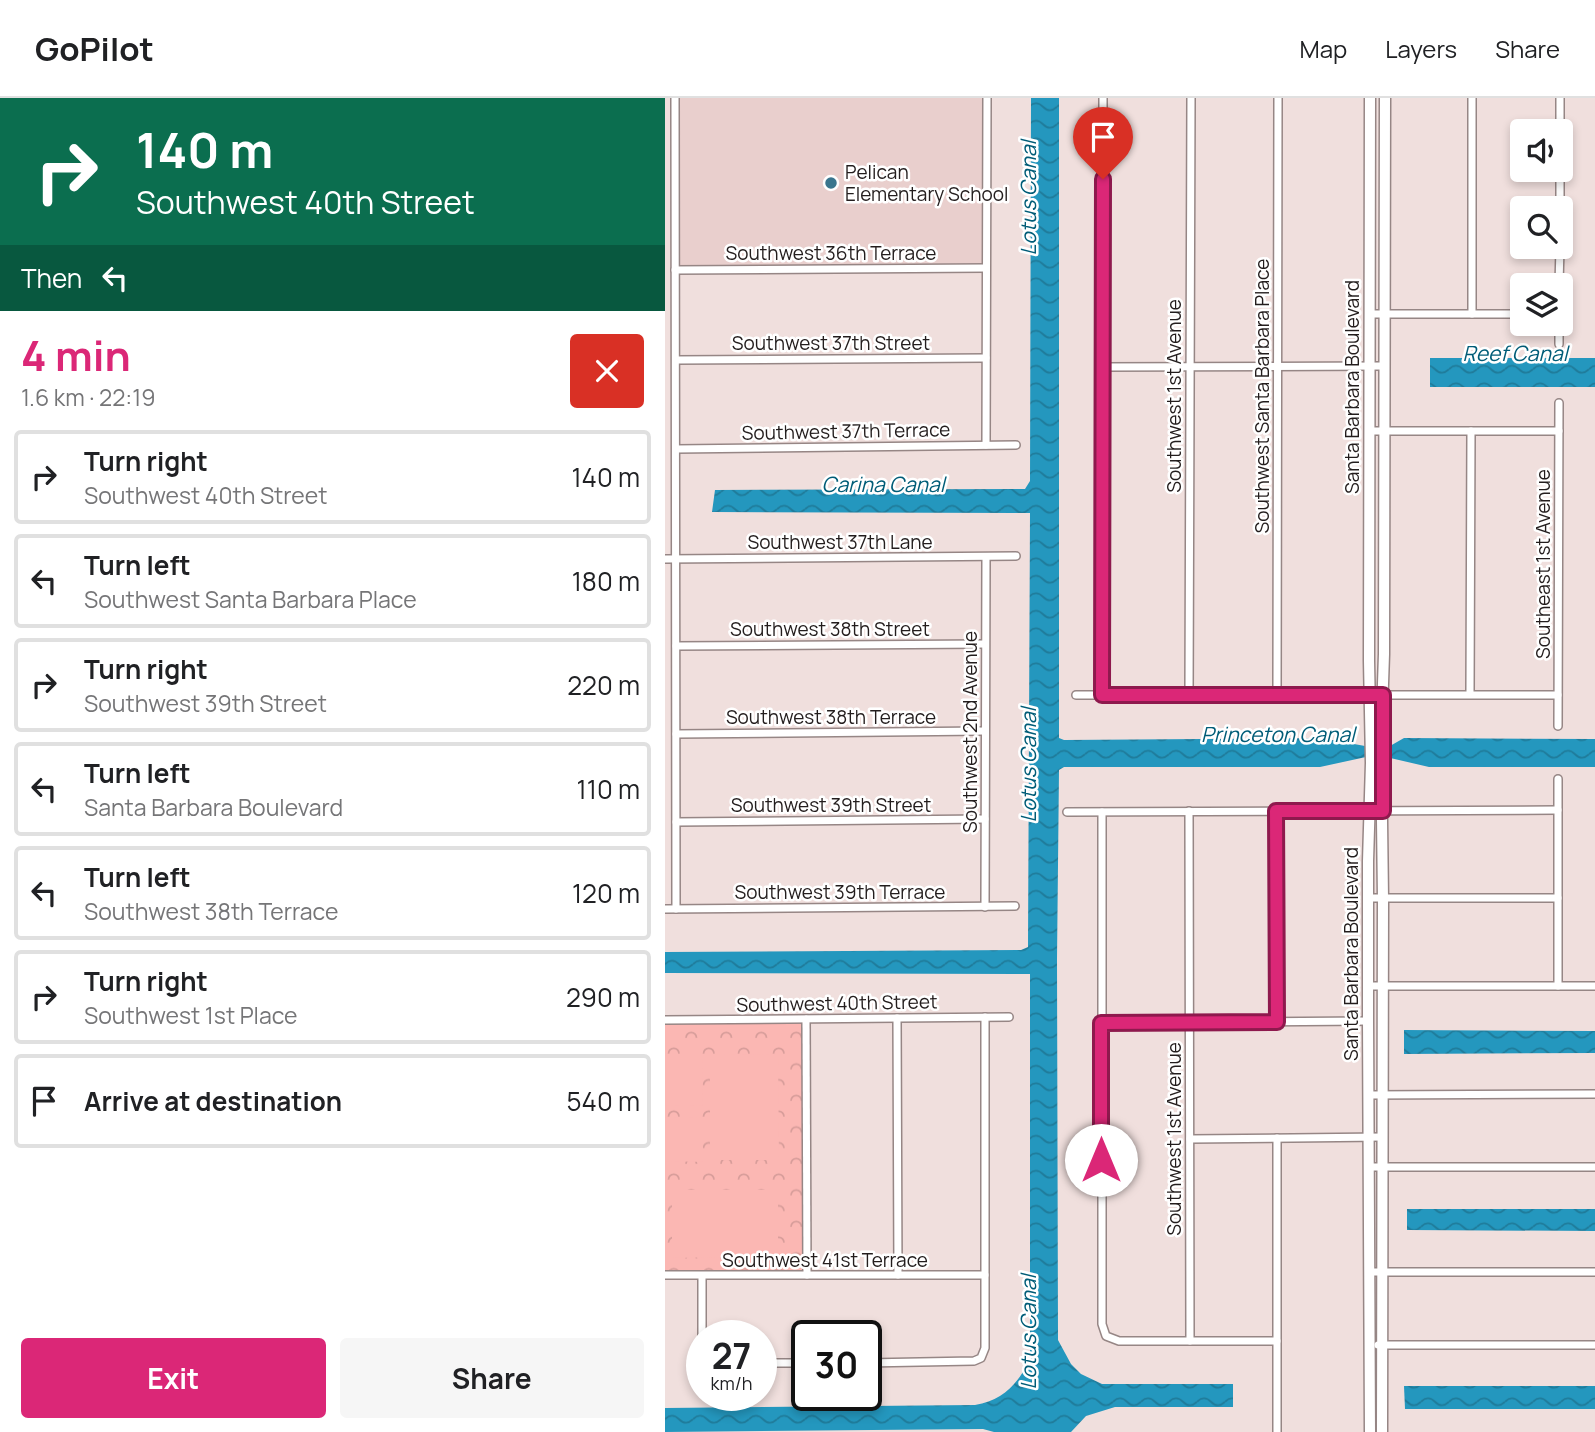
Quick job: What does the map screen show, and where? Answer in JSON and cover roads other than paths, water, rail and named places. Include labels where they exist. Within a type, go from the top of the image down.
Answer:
[{"type":"main road","name":"Santa Barbara Boulevard","points":[[1370,98],[1370,695],[1376,763],[1370,811],[1368,898],[1369,1167],[1370,1272],[1382,1432]]},
{"type":"main road","name":"Santa Barbara Boulevard","points":[[1376,742],[1383,695],[1385,98]]},
{"type":"main road","points":[[1370,180],[1384,180]]},
{"type":"main road","points":[[1369,554],[1384,554]]},
{"type":"main road","name":"Santa Barbara Boulevard","points":[[1370,1432],[1382,1272],[1383,1167],[1383,811],[1376,763]]},
{"type":"street","points":[[675,98],[676,909]]},
{"type":"street","points":[[986,98],[986,446]]},
{"type":"street","points":[[1102,695],[1103,98]]},
{"type":"street","name":"Southwest 1st Avenue","points":[[1189,695],[1191,98]]},
{"type":"street","name":"Southwest Santa Barbara Place","points":[[1277,694],[1278,98]]},
{"type":"street","points":[[1472,98],[1472,314]]},
{"type":"street","points":[[1560,98],[1560,119]]},
{"type":"street","points":[[665,175],[675,175]]},
{"type":"street","name":"Southwest 36th Terrace","points":[[675,270],[986,268]]},
{"type":"street","points":[[1370,314],[1510,314]]},
{"type":"street","points":[[1559,336],[1559,344]]},
{"type":"street","name":"Southwest 37th Street","points":[[676,360],[986,358]]},
{"type":"street","points":[[1103,367],[1384,366]]},
{"type":"street","name":"Southeast 1st Avenue","points":[[1558,726],[1559,403]]},
{"type":"street","points":[[1369,431],[1559,431]]},
{"type":"street","points":[[1471,431],[1471,694]]},
{"type":"street","name":"Southwest 37th Terrace","points":[[676,449],[1016,445]]},
{"type":"street","name":"Southwest 37th Lane","points":[[665,559],[1016,556]]},
{"type":"street","name":"Southwest 2nd Avenue","points":[[985,907],[986,557]]},
{"type":"street","name":"Southwest 38th Street","points":[[676,646],[985,644]]},
{"type":"street","points":[[1076,695],[1558,695]]},
{"type":"street","name":"Southwest 38th Terrace","points":[[676,734],[985,731]]},
{"type":"street","points":[[1558,779],[1558,986]]},
{"type":"street","points":[[1067,812],[1558,810]]},
{"type":"street","name":"Southwest 1st Avenue","points":[[1189,811],[1190,1341]]},
{"type":"street","points":[[1276,811],[1277,1022]]},
{"type":"street","points":[[1102,812],[1102,1324],[1106,1336],[1119,1341],[1277,1340]]},
{"type":"street","name":"Southwest 39th Street","points":[[676,822],[985,819]]},
{"type":"street","points":[[1368,898],[1558,898]]},
{"type":"street","name":"Southwest 39th Terrace","points":[[665,909],[1015,906]]},
{"type":"street","points":[[1368,986],[1595,986]]},
{"type":"street","points":[[882,1363],[974,1361],[981,1358],[985,1348],[985,1017]]},
{"type":"street","name":"Southwest 40th Street","points":[[665,1020],[1009,1017]]},
{"type":"street","points":[[897,1018],[898,1275]]},
{"type":"street","points":[[806,1019],[807,1275]]},
{"type":"street","points":[[1101,1023],[1368,1021]]},
{"type":"street","points":[[1369,1095],[1595,1094]]},
{"type":"street","points":[[1277,1138],[1277,1432]]},
{"type":"street","points":[[1190,1139],[1383,1138]]},
{"type":"street","points":[[1369,1167],[1595,1167]]},
{"type":"street","points":[[1370,1272],[1595,1272]]},
{"type":"street","name":"Southwest 41st Terrace","points":[[665,1275],[985,1275]]},
{"type":"street","points":[[702,1276],[702,1320]]},
{"type":"street","points":[[1376,1345],[1595,1345]]},
{"type":"water","name":"Lotus Canal","points":[[1031,98],[1059,98],[1059,738],[1321,738],[1365,746],[1390,746],[1404,738],[1595,739],[1595,767],[1429,767],[1386,757],[1366,757],[1320,767],[1064,767],[1059,770],[1058,1340],[1071,1364],[1081,1374],[1102,1384],[1233,1384],[1233,1407],[1115,1407],[1086,1416],[1071,1432],[994,1432],[983,1429],[665,1432],[665,1408],[686,1408],[686,1411],[777,1411],[777,1407],[791,1407],[791,1411],[882,1411],[882,1406],[985,1403],[1009,1390],[1030,1359],[1030,974],[665,973],[665,952],[1021,950],[1028,947],[1030,513],[712,512],[715,490],[1025,489],[1030,481]]},
{"type":"water","points":[[1430,358],[1595,358],[1595,387],[1430,387]]},
{"type":"water","points":[[1404,1030],[1595,1031],[1595,1053],[1404,1054]]},
{"type":"water","points":[[1407,1209],[1595,1209],[1595,1231],[1407,1230]]},
{"type":"water","points":[[1404,1386],[1595,1386],[1595,1409],[1405,1409]]},
{"type":"place","name":"Pelican Elementary School","points":[[831,183]]},
{"type":"water label","name":"Reef Canal","points":[[1515,354]]},
{"type":"water label","name":"Carina Canal","points":[[883,485]]},
{"type":"water label","name":"Princeton Canal","points":[[1278,735]]}]
